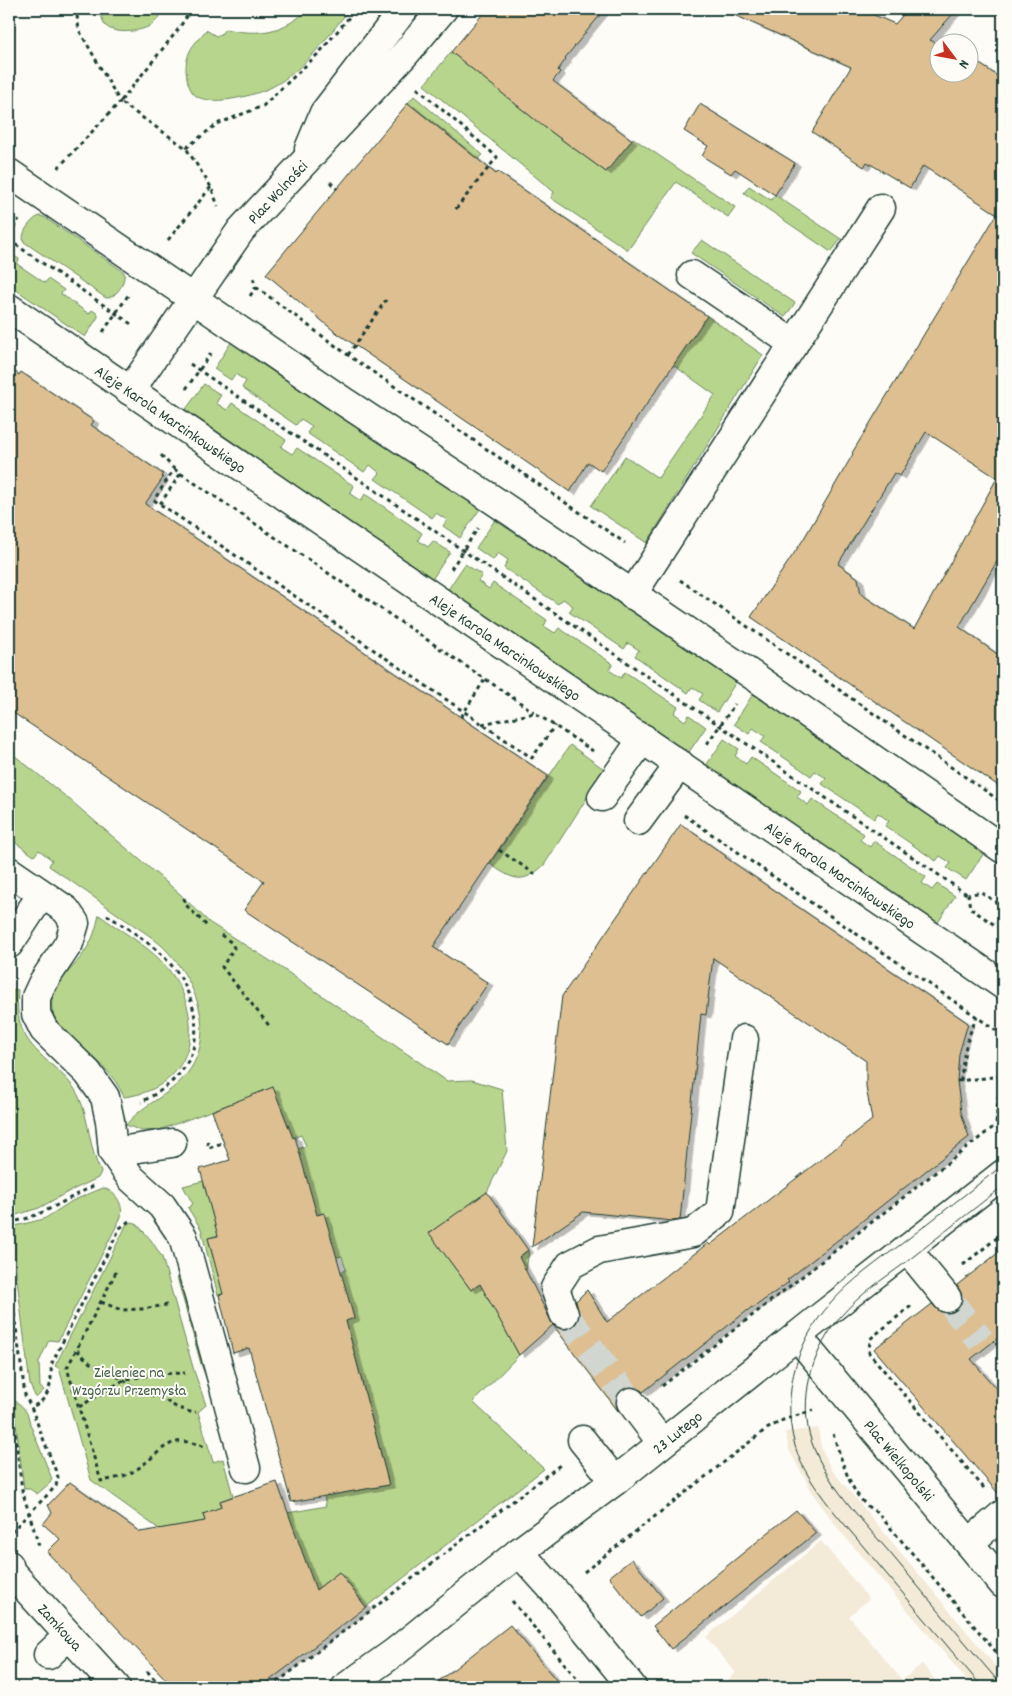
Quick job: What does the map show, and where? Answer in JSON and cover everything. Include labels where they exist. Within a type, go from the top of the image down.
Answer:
[{"type":"street","points":[[302,166],[324,113],[404,9]]},
{"type":"street","name":"Plac Wolności","points":[[130,391],[242,230],[405,54],[443,9]]},
{"type":"street","points":[[9,173],[343,401],[495,501],[799,707],[1003,849]]},
{"type":"street","points":[[632,594],[881,208]]},
{"type":"street","points":[[692,275],[794,344]]},
{"type":"street","name":"Aleje Karola Marcinkowskiego","points":[[9,308],[1003,985]]},
{"type":"street","points":[[602,797],[643,738]]},
{"type":"street","points":[[638,821],[680,764]]},
{"type":"street","points":[[9,871],[66,910],[75,923],[70,944],[42,982],[36,997],[36,1014],[44,1030],[88,1073],[105,1097],[113,1152],[131,1178],[162,1206],[183,1237],[246,1468]]},
{"type":"street","points":[[9,944],[42,894]]},
{"type":"street","points":[[564,1314],[555,1288],[570,1265],[599,1250],[693,1233],[720,1212],[744,1039]]},
{"type":"street","points":[[113,1152],[172,1143]]},
{"type":"street","name":"23 Lutego","points":[[346,1687],[395,1652],[519,1552],[615,1481],[1003,1174]]},
{"type":"street","points":[[907,1249],[941,1292]]},
{"type":"street","name":"Plac Wielkopolski","points":[[797,1336],[1003,1584]]},
{"type":"street","points":[[633,1404],[662,1442]]},
{"type":"street","points":[[584,1442],[615,1481]]},
{"type":"street","points":[[969,1543],[1003,1514]]},
{"type":"street","points":[[519,1552],[557,1594],[632,1687]]},
{"type":"street","name":"Zamkowa","points":[[9,1565],[10,1572],[116,1687]]},
{"type":"street","points":[[48,1655],[68,1636]]},
{"type":"path","points":[[76,9],[79,30],[120,102],[186,148],[211,187],[221,214]]},
{"type":"path","points":[[51,175],[120,102],[177,31],[192,9]]},
{"type":"path","points":[[186,148],[217,124],[263,106],[320,52],[356,9]]},
{"type":"path","points":[[415,86],[497,157],[455,210]]},
{"type":"path","points":[[9,240],[968,895],[970,908],[1002,929],[1002,946]]},
{"type":"path","points":[[348,355],[386,300]]},
{"type":"path","points":[[156,450],[174,469],[621,771]]},
{"type":"path","points":[[174,469],[154,500],[532,758],[555,725]]},
{"type":"path","points":[[432,597],[516,469]]},
{"type":"path","points":[[160,504],[181,473]]},
{"type":"path","points":[[461,717],[486,679]]},
{"type":"path","points":[[706,746],[735,703]]},
{"type":"path","points":[[482,724],[535,712]]},
{"type":"path","points":[[633,1404],[996,1126],[1003,1035],[656,796]]},
{"type":"path","points":[[499,850],[535,874]]},
{"type":"path","points":[[968,895],[981,892],[1003,907]]},
{"type":"path","points":[[184,898],[185,904],[207,926]]},
{"type":"path","points":[[102,911],[156,949],[174,968],[190,998],[195,1017],[196,1038],[190,1060],[176,1080],[137,1104]]},
{"type":"path","points":[[221,935],[232,943],[234,948],[222,967],[271,1028]]},
{"type":"path","points":[[977,1017],[963,1054],[959,1081],[1001,1077]]},
{"type":"path","points":[[996,1126],[1003,1134]]},
{"type":"path","points":[[206,1137],[209,1148],[224,1142]]},
{"type":"path","points":[[9,1222],[41,1213],[69,1197],[100,1183]]},
{"type":"path","points":[[31,1407],[38,1404],[48,1393],[52,1378],[51,1365],[120,1228]]},
{"type":"path","points":[[984,1489],[869,1353],[870,1338],[941,1292],[1003,1233]]},
{"type":"path","points":[[116,1272],[67,1368],[101,1481],[133,1472],[166,1445],[179,1441],[191,1441],[208,1448]]},
{"type":"path","points":[[9,1274],[25,1395],[58,1477],[56,1486],[9,1535]]},
{"type":"path","points":[[101,1302],[121,1310],[175,1304]]},
{"type":"path","points":[[77,1350],[90,1363],[124,1380],[136,1390],[163,1399],[176,1407],[193,1413],[204,1410]]},
{"type":"path","points":[[79,1406],[124,1380],[155,1374],[187,1373]]},
{"type":"path","points":[[9,1386],[22,1490],[28,1515]]},
{"type":"path","points":[[527,1619],[765,1430],[783,1420],[816,1409]]},
{"type":"path","points":[[832,1431],[851,1485],[869,1509],[877,1512],[1003,1660]]},
{"type":"path","points":[[272,1687],[470,1535],[584,1442]]},
{"type":"path","points":[[466,1530],[470,1535]]},
{"type":"path","points":[[511,1600],[584,1687]]},
{"type":"shaded area","points":[[818,1428],[821,1447],[831,1469],[1003,1675],[1003,1687],[973,1687],[840,1531],[815,1497],[789,1450],[785,1432]]},
{"type":"shaded area","points":[[821,1541],[869,1599],[849,1616],[902,1680],[922,1664],[941,1687],[720,1687],[736,1673],[706,1637]]},
{"type":"green space","points":[[99,9],[165,9],[153,24],[128,32],[108,28],[104,24]]},
{"type":"green space","points":[[309,9],[350,9],[306,62],[284,80],[256,93],[225,100],[205,99],[196,96],[192,91],[186,75],[187,61],[191,48],[206,30],[216,36],[225,29],[249,32],[270,31],[289,23]]},
{"type":"green space","points":[[451,52],[539,123],[606,172],[633,138],[735,207],[728,217],[676,182],[628,250],[551,198],[554,192],[424,85]]},
{"type":"green space","points":[[414,96],[483,155],[477,160],[408,103]]},
{"type":"green space","points":[[749,186],[771,200],[775,195],[841,239],[831,252],[744,193]]},
{"type":"green space","points":[[39,216],[44,217],[124,272],[124,280],[114,295],[106,298],[24,242],[23,238],[27,227]]},
{"type":"green space","points":[[702,240],[795,303],[785,317],[691,253]]},
{"type":"green space","points":[[11,254],[19,259],[17,264],[45,283],[48,279],[64,290],[61,294],[89,314],[92,310],[98,314],[85,337],[9,285],[9,257]]},
{"type":"green space","points":[[707,316],[763,355],[647,543],[591,506],[625,456],[658,478],[715,395],[673,365]]},
{"type":"green space","points":[[232,341],[480,509],[460,538],[443,526],[447,520],[436,513],[432,518],[375,479],[380,473],[370,465],[364,472],[307,433],[312,426],[301,419],[296,425],[242,388],[246,381],[235,374],[231,380],[214,369]]},
{"type":"green space","points":[[204,384],[221,395],[216,403],[227,410],[232,403],[286,440],[281,447],[292,454],[297,448],[354,486],[350,494],[361,501],[365,494],[422,533],[418,540],[428,547],[433,541],[450,552],[431,581],[184,412]]},
{"type":"green space","points":[[495,520],[736,682],[717,712],[699,700],[703,694],[692,687],[688,693],[635,656],[639,650],[628,643],[624,649],[569,612],[573,606],[563,599],[558,604],[504,568],[508,560],[498,553],[493,560],[476,548]]},
{"type":"green space","points":[[465,564],[482,575],[478,581],[489,589],[493,583],[547,620],[544,626],[555,633],[559,628],[613,664],[609,670],[621,678],[625,672],[678,707],[674,713],[685,721],[689,715],[706,727],[687,755],[447,591]]},
{"type":"green space","points":[[753,694],[984,853],[966,880],[947,868],[951,863],[940,856],[936,861],[885,826],[889,821],[878,813],[874,819],[822,784],[826,778],[815,771],[811,776],[761,742],[765,736],[753,728],[749,734],[734,724]]},
{"type":"green space","points":[[724,739],[739,749],[735,756],[746,764],[751,757],[801,791],[797,797],[808,805],[812,799],[864,834],[860,840],[870,847],[874,841],[926,877],[922,883],[932,890],[937,884],[955,896],[937,924],[705,767]]},
{"type":"green space","points":[[570,745],[604,769],[544,865],[536,872],[523,878],[511,876],[490,864]]},
{"type":"green space","points":[[9,751],[70,800],[180,894],[210,923],[280,967],[447,1081],[472,1080],[502,1089],[507,1151],[487,1192],[429,1233],[471,1290],[529,1250],[526,1271],[485,1293],[519,1355],[473,1402],[544,1469],[366,1607],[339,1572],[252,1639],[282,1514],[326,1506],[324,1496],[389,1485],[346,1321],[354,1318],[333,1274],[346,1270],[342,1256],[328,1259],[327,1224],[324,1213],[316,1215],[298,1149],[306,1146],[301,1135],[293,1138],[273,1088],[159,1130],[142,1131],[126,1125],[142,1110],[184,1078],[191,1068],[202,1036],[197,1002],[191,986],[182,971],[161,945],[49,866],[52,860],[39,850],[34,856],[9,838]]},
{"type":"green space","points":[[99,915],[141,944],[164,964],[178,984],[187,1005],[190,1026],[188,1046],[181,1064],[168,1079],[149,1091],[124,1097],[104,1067],[60,1026],[52,1010],[52,1000],[55,991],[88,947]]},
{"type":"green space","points":[[14,989],[18,990],[18,1014],[24,1033],[35,1049],[67,1079],[78,1095],[101,1172],[98,1178],[39,1208],[13,1216],[9,1198],[9,994]]},
{"type":"green space","points":[[203,1181],[218,1235],[208,1238],[213,1257],[233,1291],[218,1295],[201,1229],[188,1208],[193,1204],[183,1186]]},
{"type":"green space","points":[[103,1188],[111,1192],[118,1199],[122,1212],[121,1217],[58,1341],[49,1340],[39,1362],[40,1387],[44,1390],[36,1398],[30,1385],[16,1271],[15,1226],[44,1219],[72,1201]]},
{"type":"green space","name":"Zieleniec na Wzgórzu Przemysła","points":[[131,1222],[136,1223],[151,1240],[162,1257],[194,1371],[206,1405],[198,1412],[213,1462],[223,1459],[233,1496],[220,1501],[222,1509],[203,1514],[205,1521],[159,1529],[91,1480],[59,1368],[55,1366],[126,1225]]},
{"type":"green space","points":[[184,1275],[212,1393],[201,1364],[177,1277]]},
{"type":"green space","points":[[13,1400],[23,1407],[27,1413],[52,1479],[37,1494],[30,1489],[24,1489]]},
{"type":"building","points":[[487,9],[605,9],[565,58],[558,70],[560,72],[553,81],[632,140],[606,172],[539,123],[451,52]]},
{"type":"building","points":[[721,9],[860,9],[895,24],[908,9],[957,9],[937,32],[930,32],[930,82],[980,82],[980,64],[1003,80],[1003,551],[959,627],[1003,658],[1003,789],[751,617],[803,540],[852,453],[997,214],[923,166],[910,188],[867,162],[864,167],[812,132],[851,67]],"holes":[[[926,432],[997,478],[914,629],[861,594],[858,578],[838,564],[894,473],[900,476]]]},
{"type":"building","points":[[408,103],[496,174],[498,172],[707,316],[601,471],[588,462],[570,492],[334,331],[266,274]]},
{"type":"building","points":[[700,104],[795,163],[775,195],[735,169],[731,174],[702,156],[708,146],[684,131]]},
{"type":"building","points":[[9,368],[19,375],[21,372],[94,421],[91,425],[163,474],[161,476],[163,478],[145,504],[548,776],[433,947],[488,983],[448,1044],[244,910],[264,881],[9,710]]},
{"type":"building","points":[[681,824],[725,857],[968,1023],[959,1054],[957,1081],[961,1112],[969,1137],[787,1280],[789,1282],[752,1307],[643,1392],[637,1387],[630,1386],[621,1390],[616,1396],[618,1411],[553,1325],[562,1329],[570,1329],[575,1325],[579,1316],[576,1301],[587,1290],[607,1322],[708,1243],[710,1245],[872,1120],[866,1087],[866,1061],[713,958],[706,1015],[701,1014],[680,1220],[673,1221],[583,1212],[532,1247],[562,996]]},
{"type":"building","points":[[273,1087],[293,1138],[295,1137],[317,1215],[324,1213],[354,1318],[346,1321],[389,1485],[291,1502],[249,1348],[233,1353],[219,1295],[223,1294],[208,1238],[218,1236],[200,1169],[230,1160],[212,1111]]},
{"type":"building","points":[[487,1192],[528,1250],[519,1257],[553,1325],[519,1355],[480,1284],[471,1290],[429,1233]]},
{"type":"building","points":[[1003,1249],[1003,1334],[971,1359],[1003,1397],[1003,1499],[874,1349],[932,1304],[942,1313],[950,1313],[956,1310],[961,1304],[962,1296],[957,1285]]},
{"type":"building","points":[[70,1482],[140,1532],[205,1521],[203,1514],[221,1507],[220,1501],[277,1482],[316,1590],[339,1572],[366,1607],[261,1687],[173,1687],[47,1552],[60,1539],[43,1524],[52,1513],[48,1505]]},
{"type":"building","points":[[796,1510],[816,1533],[671,1649],[653,1626]]},
{"type":"building","points":[[632,1559],[663,1598],[641,1617],[609,1577]]},
{"type":"building","points":[[510,1625],[562,1687],[431,1687]]},
{"type":"tunnel","points":[[947,1298],[981,1341]]},
{"type":"tunnel","points":[[564,1314],[631,1402]]},
{"type":"tram line","points":[[982,1687],[835,1513],[814,1485],[801,1463],[792,1435],[790,1395],[799,1355],[818,1319],[831,1303],[866,1271],[1003,1165]]},
{"type":"tram line","points":[[1003,1186],[872,1288],[841,1316],[823,1342],[817,1356],[811,1371],[806,1402],[809,1433],[815,1450],[833,1484],[1003,1687]]}]
